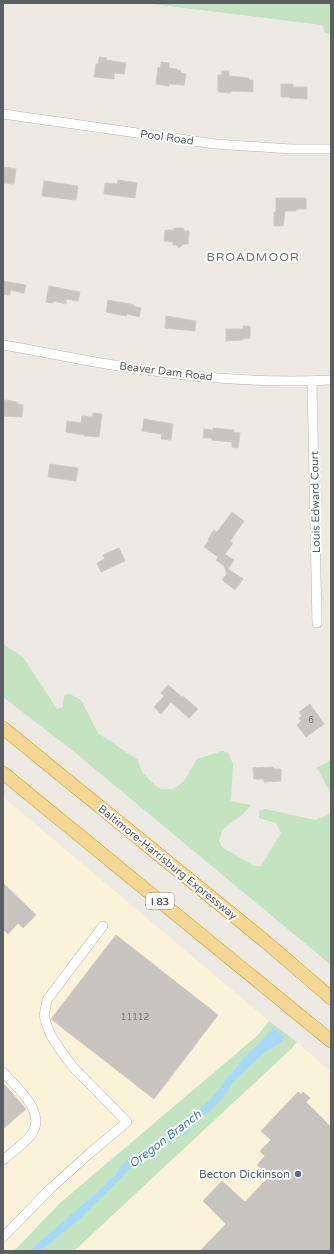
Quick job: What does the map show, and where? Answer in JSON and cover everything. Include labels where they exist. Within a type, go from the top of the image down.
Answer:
[{"type":"highway","name":"Baltimore-Harrisburg Expressway","points":[[3,728],[266,942],[331,998]]},
{"type":"highway","name":"I 83","points":[[3,773],[331,1042]]},
{"type":"street","name":"Pool Road","points":[[3,114],[215,144],[290,149],[331,149]]},
{"type":"street","name":"Beaver Dam Road","points":[[3,345],[145,370],[238,380],[331,380]]},
{"type":"street","name":"Louis Edward Court","points":[[312,381],[317,623]]},
{"type":"street","points":[[3,1237],[56,1184],[127,1122],[69,1062],[50,1034],[44,1016],[47,1000],[103,926]]},
{"type":"street","points":[[3,1072],[32,1105],[36,1118],[35,1128],[31,1135],[3,1160]]},
{"type":"shaded area","points":[[3,797],[269,1021],[258,1035],[59,1204],[14,1251],[3,1251]]},
{"type":"shaded area","points":[[297,1042],[331,1072],[331,1251],[74,1251],[292,1048]]},
{"type":"green space","points":[[144,3],[331,3],[331,34],[325,33],[322,25]]},
{"type":"green space","points":[[3,644],[23,657],[57,709],[63,707],[64,695],[70,694],[81,700],[98,733],[138,760],[142,772],[161,789],[174,789],[184,781],[197,759],[222,751],[228,753],[233,764],[231,801],[251,805],[242,815],[222,830],[219,841],[222,847],[254,866],[261,866],[281,833],[276,823],[259,818],[259,811],[265,809],[315,820],[331,814],[331,965],[72,750],[3,697]]},
{"type":"green space","points":[[331,760],[331,793],[317,768]]},
{"type":"green space","points":[[269,1021],[297,1042],[292,1048],[74,1251],[14,1251],[59,1204],[258,1035]]},
{"type":"water","name":"Oregon Branch","points":[[273,1028],[284,1037],[281,1042],[265,1052],[232,1083],[228,1092],[222,1099],[185,1134],[176,1138],[153,1153],[151,1156],[133,1166],[82,1217],[40,1251],[29,1251],[102,1188],[111,1178],[114,1177],[120,1167],[127,1160],[173,1133],[211,1099],[246,1055],[259,1044]]},
{"type":"building","points":[[99,57],[107,58],[106,60],[126,63],[124,74],[114,73],[114,79],[94,77],[96,64],[98,64]]},
{"type":"building","points":[[161,62],[169,63],[169,68],[177,69],[181,71],[180,73],[186,74],[184,85],[169,84],[169,86],[156,84],[158,67],[160,68]]},
{"type":"building","points":[[222,71],[229,71],[229,76],[249,78],[249,80],[253,80],[253,92],[218,92],[218,75],[222,75]]},
{"type":"building","points":[[281,84],[293,84],[293,87],[307,87],[307,99],[281,97]]},
{"type":"building","points":[[3,167],[16,169],[14,184],[3,183]]},
{"type":"building","points":[[118,180],[137,183],[135,198],[104,194],[105,183],[117,184]]},
{"type":"building","points":[[44,181],[78,186],[76,200],[42,196]]},
{"type":"building","points":[[276,198],[306,198],[306,209],[285,211],[283,226],[274,226]]},
{"type":"building","points":[[174,228],[182,228],[184,231],[189,231],[188,244],[184,244],[179,248],[177,245],[173,245],[173,242],[164,241],[165,230],[174,230]]},
{"type":"building","points":[[3,281],[26,285],[24,293],[10,290],[10,295],[3,294]]},
{"type":"building","points":[[49,286],[80,292],[78,301],[66,299],[66,304],[54,301],[53,303],[46,302]]},
{"type":"building","points":[[108,300],[134,305],[133,306],[141,308],[139,317],[106,312]]},
{"type":"building","points":[[166,316],[196,321],[195,331],[165,328]]},
{"type":"building","points":[[243,326],[250,326],[250,338],[226,341],[226,329],[243,329]]},
{"type":"building","points":[[3,401],[17,402],[17,404],[23,405],[22,417],[3,416]]},
{"type":"building","points":[[93,413],[102,414],[99,437],[84,436],[66,432],[67,421],[81,423],[82,416],[92,417]]},
{"type":"building","points":[[144,419],[173,424],[171,440],[161,439],[162,434],[142,431]]},
{"type":"building","points":[[213,428],[234,430],[233,432],[240,433],[238,448],[232,447],[232,442],[212,440],[212,438],[203,438],[204,429],[213,430]]},
{"type":"building","points":[[50,464],[78,468],[76,481],[48,477]]},
{"type":"building","points":[[232,512],[244,521],[230,541],[233,543],[225,554],[234,560],[228,569],[243,579],[235,590],[222,580],[227,574],[224,566],[216,560],[218,557],[204,547],[214,530],[217,532]]},
{"type":"building","points":[[119,548],[125,561],[101,572],[97,563],[105,559],[103,555]]},
{"type":"building","points":[[168,685],[198,709],[189,718],[171,702],[161,714],[154,707],[164,696],[161,693]]},
{"type":"building","points":[[310,704],[324,724],[306,737],[297,725],[301,721],[299,718],[302,716],[299,712]]},
{"type":"building","points":[[273,767],[273,769],[281,769],[281,781],[264,782],[264,779],[254,779],[253,768]]},
{"type":"building","points":[[3,883],[36,915],[23,928],[18,923],[8,934],[3,929]]},
{"type":"building","points":[[116,935],[218,1015],[154,1099],[51,1019]]},
{"type":"building","points":[[3,1083],[26,1109],[3,1129]]},
{"type":"building","name":"Becton Dickinson","points":[[298,1092],[301,1094],[303,1092],[310,1098],[306,1102],[331,1127],[331,1251],[200,1251],[226,1224],[203,1201],[222,1181],[245,1202],[268,1178],[260,1170],[262,1169],[257,1165],[265,1156],[260,1151],[271,1140],[261,1131]]},
{"type":"place","name":"Becton Dickinson","points":[[298,1174]]},
{"type":"district","name":"BROADMOOR","points":[[253,257]]}]
